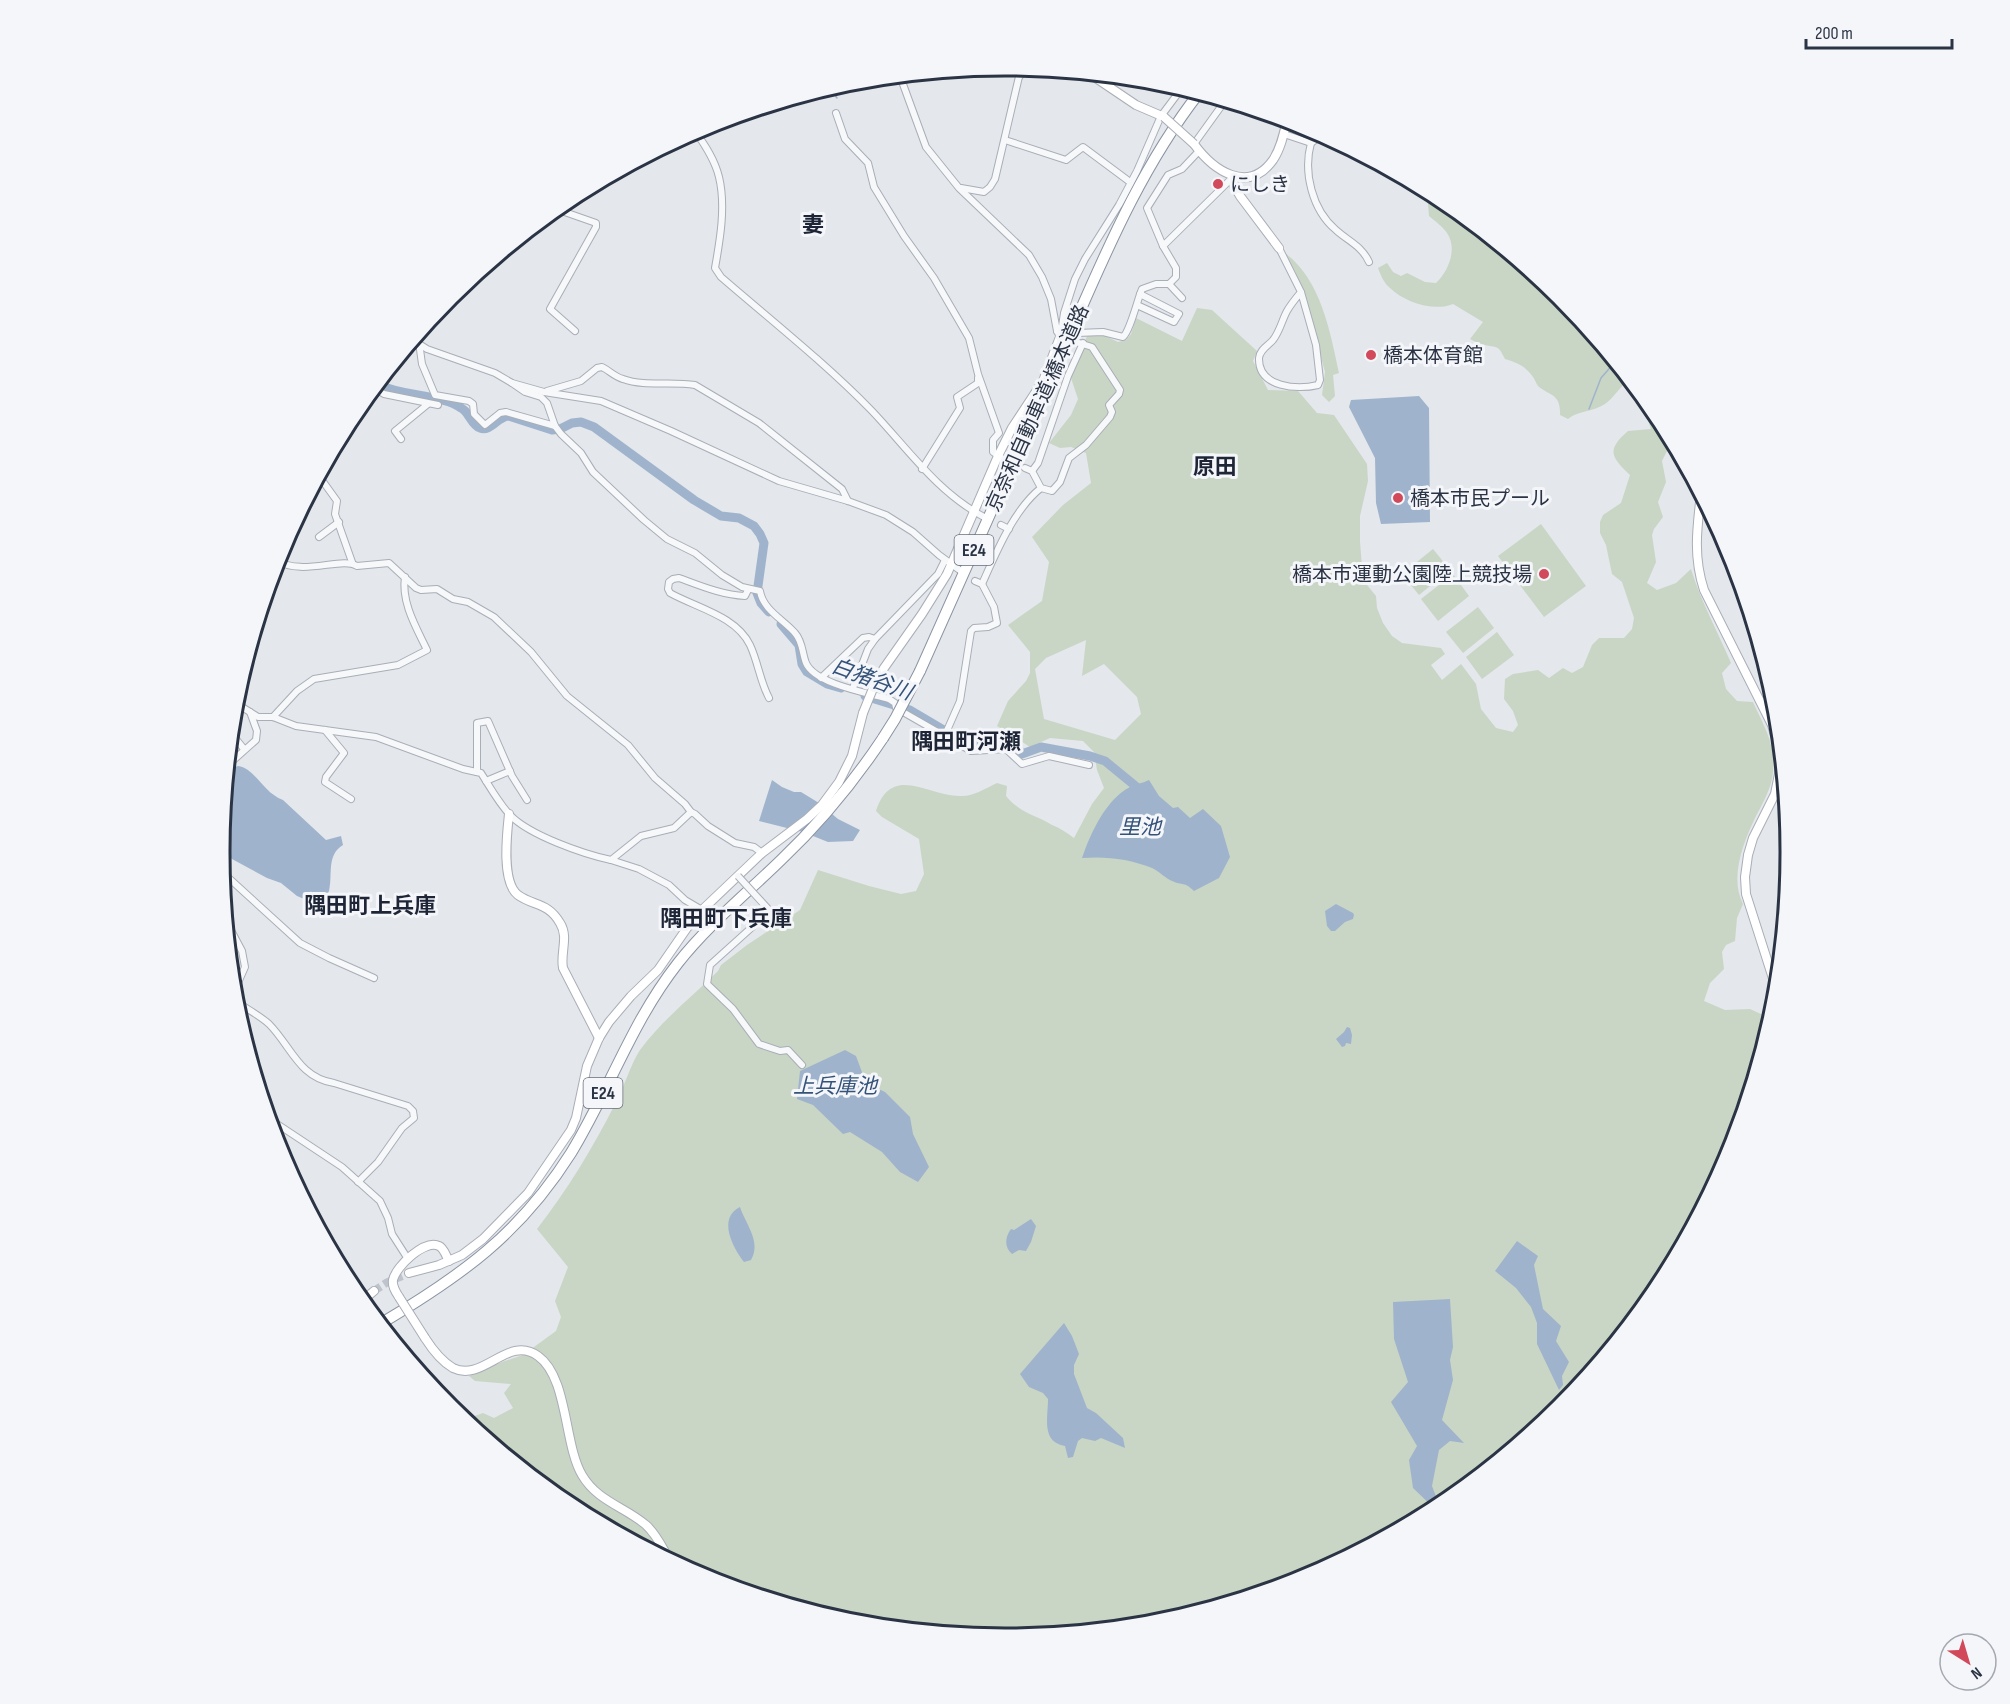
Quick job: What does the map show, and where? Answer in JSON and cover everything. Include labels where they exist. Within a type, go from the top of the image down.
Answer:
[{"type":"highway","name":"京奈和自動車道;橋本道路","points":[[387,1320],[461,1273],[495,1245],[528,1211],[571,1153],[640,1018],[667,978],[711,926],[803,838],[831,801],[858,775],[883,738],[920,671],[1124,214],[1166,141],[1194,100]]},
{"type":"street","points":[[959,188],[984,192],[990,188],[995,179],[1020,77]]},
{"type":"street","points":[[903,83],[926,147],[959,188],[1029,255],[1051,299],[1060,333]]},
{"type":"street","points":[[1103,83],[1136,105],[1163,116],[1222,171],[1233,177],[1256,174],[1267,167],[1280,148],[1285,130]]},
{"type":"street","points":[[409,1273],[462,1255],[483,1239],[528,1193],[571,1130],[576,1118],[587,1066],[599,1038],[618,1011],[658,970],[702,910],[762,853],[831,801],[852,756],[863,713],[874,686],[922,614],[974,512],[1012,428],[1034,397],[1051,365],[1064,313],[1084,259],[1119,205],[1163,116],[1177,96]]},
{"type":"street","points":[[1060,333],[1103,332],[1123,338],[1128,333],[1142,289],[1156,284],[1169,284],[1176,278],[1177,273],[1147,208],[1168,175],[1182,169],[1221,108]]},
{"type":"street","points":[[836,113],[845,139],[867,163],[874,187],[934,278],[969,338],[978,374],[999,433],[993,440],[993,452],[1009,463]]},
{"type":"street","points":[[1284,134],[1311,143]]},
{"type":"street","points":[[701,139],[719,177],[720,220],[715,268],[722,277],[824,364],[873,413],[938,485],[984,517]]},
{"type":"street","points":[[1005,140],[1066,160],[1083,147],[1130,182]]},
{"type":"street","points":[[1314,141],[1307,157],[1308,172],[1316,204],[1325,220],[1365,252],[1370,262]]},
{"type":"street","points":[[1163,246],[1233,177]]},
{"type":"street","points":[[1233,177],[1234,186],[1279,248],[1301,292],[1316,345],[1320,380],[1318,385],[1308,387],[1277,385],[1268,379],[1259,357],[1262,350],[1272,341],[1287,311],[1301,292]]},
{"type":"street","points":[[566,213],[596,223],[596,227],[550,309],[575,331]]},
{"type":"street","points":[[1169,284],[1182,298]]},
{"type":"street","points":[[1137,305],[1174,322],[1179,314],[1140,294]]},
{"type":"street","points":[[1060,333],[1083,343],[1092,347],[1119,390],[1119,394],[1109,405],[1112,412],[1110,417],[1086,445],[1069,458],[1052,491],[1041,488],[1029,470],[1038,463],[1068,376],[1083,343]]},
{"type":"street","points":[[419,344],[495,373],[525,392],[541,397],[547,403],[557,428],[581,453],[593,472],[644,520],[668,539],[695,553],[722,575],[760,591],[765,605],[796,633],[802,644],[806,664],[821,678],[889,699],[903,713],[971,750],[1006,749],[1022,764],[1049,756],[1089,765]]},
{"type":"street","points":[[381,392],[438,405],[422,364],[419,345]]},
{"type":"street","points":[[1051,365],[1068,376]]},
{"type":"street","points":[[544,392],[581,381],[597,368],[603,367],[615,376],[633,382],[695,385],[759,423],[842,489],[848,501]]},
{"type":"street","points":[[922,469],[960,408],[957,397],[978,383],[978,374]]},
{"type":"street","points":[[512,383],[544,392],[601,401],[671,430],[779,481],[886,514],[913,532],[961,571]]},
{"type":"street","points":[[437,398],[468,401],[473,404],[474,414],[485,425],[500,413],[506,412],[557,428]]},
{"type":"street","points":[[401,439],[394,431],[428,404]]},
{"type":"street","points":[[323,482],[336,501],[335,514],[352,562],[357,566],[389,563],[416,588],[437,589],[453,599],[468,602],[494,617],[531,652],[567,696],[628,744],[655,778],[691,812],[735,843],[754,847],[762,853]]},
{"type":"street","points":[[982,584],[1009,529],[1034,494],[1041,488]]},
{"type":"street","points":[[1699,506],[1695,539],[1698,573],[1704,590],[1769,721]]},
{"type":"street","points":[[320,537],[339,522]]},
{"type":"street","points":[[1000,525],[1009,529]]},
{"type":"street","points":[[285,565],[307,567],[352,562]]},
{"type":"street","points":[[853,688],[868,649],[875,639],[948,562]]},
{"type":"street","points":[[273,717],[297,691],[314,680],[398,665],[427,650],[410,613],[403,590],[405,577]]},
{"type":"street","points":[[754,590],[745,596],[737,596],[711,590],[679,578],[673,579],[668,586],[670,592],[726,620],[741,631],[752,648],[769,698]]},
{"type":"street","points":[[945,735],[960,701],[971,631],[974,628],[988,627],[997,623],[994,607],[982,584],[975,580]]},
{"type":"street","points":[[821,678],[863,638],[875,639]]},
{"type":"street","points":[[1759,700],[1766,703]]},
{"type":"street","points":[[243,707],[258,717],[273,717],[296,726],[376,737],[481,773],[509,814],[535,833],[596,857],[639,869],[669,885],[685,900],[702,910]]},
{"type":"street","points":[[235,758],[256,740],[257,730],[250,711]]},
{"type":"street","points":[[477,772],[477,723],[488,721],[510,771],[527,801]]},
{"type":"street","points":[[325,730],[344,753],[326,777],[326,782],[351,799]]},
{"type":"street","points":[[238,741],[244,749]]},
{"type":"street","points":[[486,781],[510,771]]},
{"type":"street","points":[[1771,972],[1746,894],[1745,877],[1753,838],[1775,794],[1777,783]]},
{"type":"street","points":[[611,860],[642,836],[674,828],[691,812]]},
{"type":"street","points":[[509,814],[507,837],[510,885],[518,895],[542,905],[560,923],[564,941],[561,957],[563,968],[599,1038]]},
{"type":"street","points":[[738,876],[770,911],[710,965],[707,984],[733,1009],[759,1044],[780,1051],[788,1050],[802,1065]]},
{"type":"street","points":[[231,880],[300,943],[374,978]]},
{"type":"street","points":[[234,937],[242,951],[245,967],[240,978]]},
{"type":"street","points":[[245,1008],[269,1025],[298,1064],[322,1081],[408,1106],[413,1111],[414,1118],[402,1128],[378,1162],[358,1182]]},
{"type":"street","points":[[280,1126],[342,1167],[380,1201],[392,1234],[408,1259]]},
{"type":"street","points":[[448,1261],[443,1249],[437,1244],[430,1244],[408,1259],[394,1277],[393,1283],[399,1297],[424,1338],[439,1357],[454,1368],[465,1371],[477,1369],[506,1353],[521,1350],[537,1355],[547,1364],[556,1383],[580,1474],[596,1493],[646,1526],[664,1549]]},
{"type":"street","points":[[369,1295],[374,1291]]},
{"type":"green space","points":[[1428,202],[1477,237],[1553,304],[1588,341],[1623,385],[1608,401],[1600,407],[1568,419],[1560,415],[1559,403],[1554,396],[1538,386],[1524,368],[1505,359],[1498,348],[1470,339],[1483,322],[1453,304],[1428,306],[1403,298],[1386,284],[1378,268],[1387,263],[1393,272],[1401,276],[1407,273],[1425,282],[1436,283],[1448,267],[1452,253],[1450,239],[1447,233],[1429,216]]},
{"type":"green space","points":[[1285,253],[1297,264],[1316,292],[1332,340],[1339,373],[1333,375],[1335,396],[1329,402],[1322,395],[1325,372],[1306,300]]},
{"type":"green space","points":[[1197,308],[1212,310],[1257,351],[1253,361],[1268,390],[1298,391],[1317,413],[1334,415],[1367,464],[1368,481],[1360,516],[1363,580],[1376,596],[1377,608],[1383,623],[1392,636],[1402,643],[1441,648],[1445,654],[1431,665],[1442,680],[1461,664],[1476,684],[1481,709],[1496,728],[1513,732],[1518,725],[1513,711],[1504,699],[1505,679],[1513,674],[1538,670],[1549,678],[1563,668],[1572,673],[1583,667],[1592,645],[1599,638],[1624,638],[1632,629],[1634,618],[1622,582],[1612,574],[1606,545],[1600,533],[1600,522],[1603,515],[1621,503],[1630,475],[1615,458],[1616,443],[1628,431],[1651,429],[1647,416],[1668,449],[1662,461],[1666,482],[1658,502],[1663,517],[1652,535],[1656,562],[1647,583],[1657,590],[1676,583],[1691,569],[1731,663],[1722,673],[1726,689],[1737,701],[1753,702],[1773,753],[1771,783],[1747,836],[1740,859],[1737,882],[1743,904],[1737,918],[1735,941],[1726,945],[1722,952],[1724,969],[1710,983],[1704,1001],[1725,1010],[1750,1009],[1763,1015],[1739,1101],[1721,1149],[1701,1195],[1650,1283],[1588,1363],[1553,1400],[1516,1435],[1436,1497],[1348,1548],[1302,1568],[1206,1601],[1156,1613],[1056,1626],[1005,1628],[954,1626],[854,1613],[804,1601],[708,1568],[662,1548],[617,1524],[574,1497],[533,1467],[474,1416],[483,1413],[494,1418],[513,1408],[504,1393],[511,1384],[475,1381],[469,1376],[523,1355],[556,1331],[561,1317],[555,1301],[568,1267],[537,1229],[589,1153],[618,1098],[637,1055],[658,1029],[718,971],[721,965],[800,910],[818,870],[901,894],[916,891],[924,874],[919,839],[876,811],[883,796],[892,788],[902,785],[966,796],[997,783],[1007,786],[1006,796],[1017,807],[1074,838],[1092,804],[1104,788],[1097,770],[1094,752],[1083,741],[1050,738],[1030,747],[997,726],[1008,701],[1030,673],[1030,652],[1008,625],[1042,601],[1049,562],[1032,537],[1063,505],[1091,483],[1086,453],[1071,447],[1060,448],[1049,443],[1071,415],[1078,399],[1071,378],[1087,336],[1101,334],[1118,342],[1126,340],[1131,334],[1136,318],[1182,341]],"holes":[[[1086,640],[1082,676],[1104,664],[1137,697],[1141,714],[1115,740],[1044,719],[1035,669],[1046,658]]]},
{"type":"green space","points":[[1541,524],[1586,586],[1544,617],[1498,556]]},
{"type":"green space","points":[[1433,549],[1450,570],[1419,595],[1402,574]]},
{"type":"green space","points":[[1453,574],[1469,596],[1438,621],[1421,599]]},
{"type":"green space","points":[[1478,607],[1494,628],[1463,653],[1446,632]]},
{"type":"green space","points":[[1497,632],[1514,655],[1482,679],[1466,657]]},
{"type":"water","points":[[1419,396],[1429,408],[1430,522],[1381,524],[1376,503],[1375,458],[1349,407],[1351,400]]},
{"type":"water","points":[[238,766],[249,771],[326,840],[341,836],[343,845],[334,854],[332,860],[329,891],[320,904],[313,899],[309,901],[297,896],[281,883],[267,878],[230,857],[234,767]]},
{"type":"water","points":[[772,780],[794,792],[801,792],[838,819],[860,830],[853,841],[828,842],[803,832],[759,821]]},
{"type":"water","name":"里池","points":[[1149,780],[1159,796],[1173,808],[1178,807],[1190,818],[1203,809],[1221,826],[1230,857],[1219,878],[1194,891],[1186,885],[1169,880],[1152,868],[1135,862],[1100,857],[1082,858],[1094,828],[1106,808],[1130,787]]},
{"type":"water","points":[[1336,904],[1354,915],[1353,919],[1345,922],[1335,931],[1331,931],[1327,926],[1325,911]]},
{"type":"water","points":[[1347,1027],[1350,1028],[1352,1035],[1351,1044],[1346,1043],[1342,1047],[1336,1039]]},
{"type":"water","name":"上兵庫池","points":[[845,1050],[856,1056],[866,1083],[885,1092],[910,1117],[913,1134],[929,1167],[918,1182],[900,1172],[882,1152],[850,1132],[843,1134],[813,1105],[797,1099],[800,1071]]},
{"type":"water","points":[[740,1207],[755,1246],[751,1260],[744,1262],[732,1241],[728,1226],[729,1218]]},
{"type":"water","points":[[1031,1219],[1036,1226],[1031,1242],[1026,1251],[1019,1250],[1012,1254],[1007,1245],[1009,1232]]},
{"type":"water","points":[[1517,1241],[1538,1256],[1534,1265],[1543,1309],[1561,1326],[1556,1341],[1569,1362],[1562,1376],[1563,1385],[1559,1390],[1537,1344],[1537,1323],[1531,1307],[1516,1288],[1495,1271]]},
{"type":"water","points":[[1450,1299],[1453,1347],[1450,1360],[1453,1380],[1442,1420],[1464,1443],[1450,1441],[1439,1450],[1432,1486],[1436,1497],[1428,1502],[1413,1488],[1409,1460],[1417,1446],[1391,1402],[1408,1382],[1394,1339],[1393,1302]]},
{"type":"water","points":[[1064,1323],[1079,1354],[1074,1365],[1074,1374],[1087,1408],[1096,1413],[1123,1438],[1125,1448],[1101,1438],[1095,1441],[1082,1438],[1078,1441],[1073,1457],[1068,1458],[1065,1446],[1057,1444],[1049,1434],[1048,1399],[1043,1393],[1029,1387],[1020,1374]]},
{"type":"waterway","points":[[1589,409],[1601,378],[1610,368]]},
{"type":"waterway","name":"白猪谷川","points":[[385,387],[454,404],[464,410],[475,425],[484,429],[501,418],[509,416],[552,430],[581,422],[594,427],[694,500],[721,516],[739,518],[754,526],[764,543],[757,593],[761,603],[769,612]]},
{"type":"waterway","name":"白猪谷川","points":[[781,624],[799,645],[802,664],[807,672],[827,684],[841,688]]},
{"type":"waterway","name":"白猪谷川","points":[[865,696],[910,710],[976,746],[1002,737],[1012,742],[1022,754],[1041,747],[1105,761],[1144,793]]},
{"type":"tunnel","points":[[374,1291],[409,1273]]},
{"type":"place","name":"にしき","points":[[1218,184]]},
{"type":"place","name":"橋本体育館","points":[[1371,355]]},
{"type":"place","name":"橋本市民プール","points":[[1398,498]]},
{"type":"place","name":"橋本市運動公園陸上競技場","points":[[1544,574]]},
{"type":"district","name":"妻","points":[[813,224]]},
{"type":"district","name":"原田","points":[[1215,466]]},
{"type":"district","name":"隅田町河瀬","points":[[966,741]]},
{"type":"district","name":"隅田町上兵庫","points":[[370,905]]},
{"type":"district","name":"隅田町下兵庫","points":[[726,918]]}]
